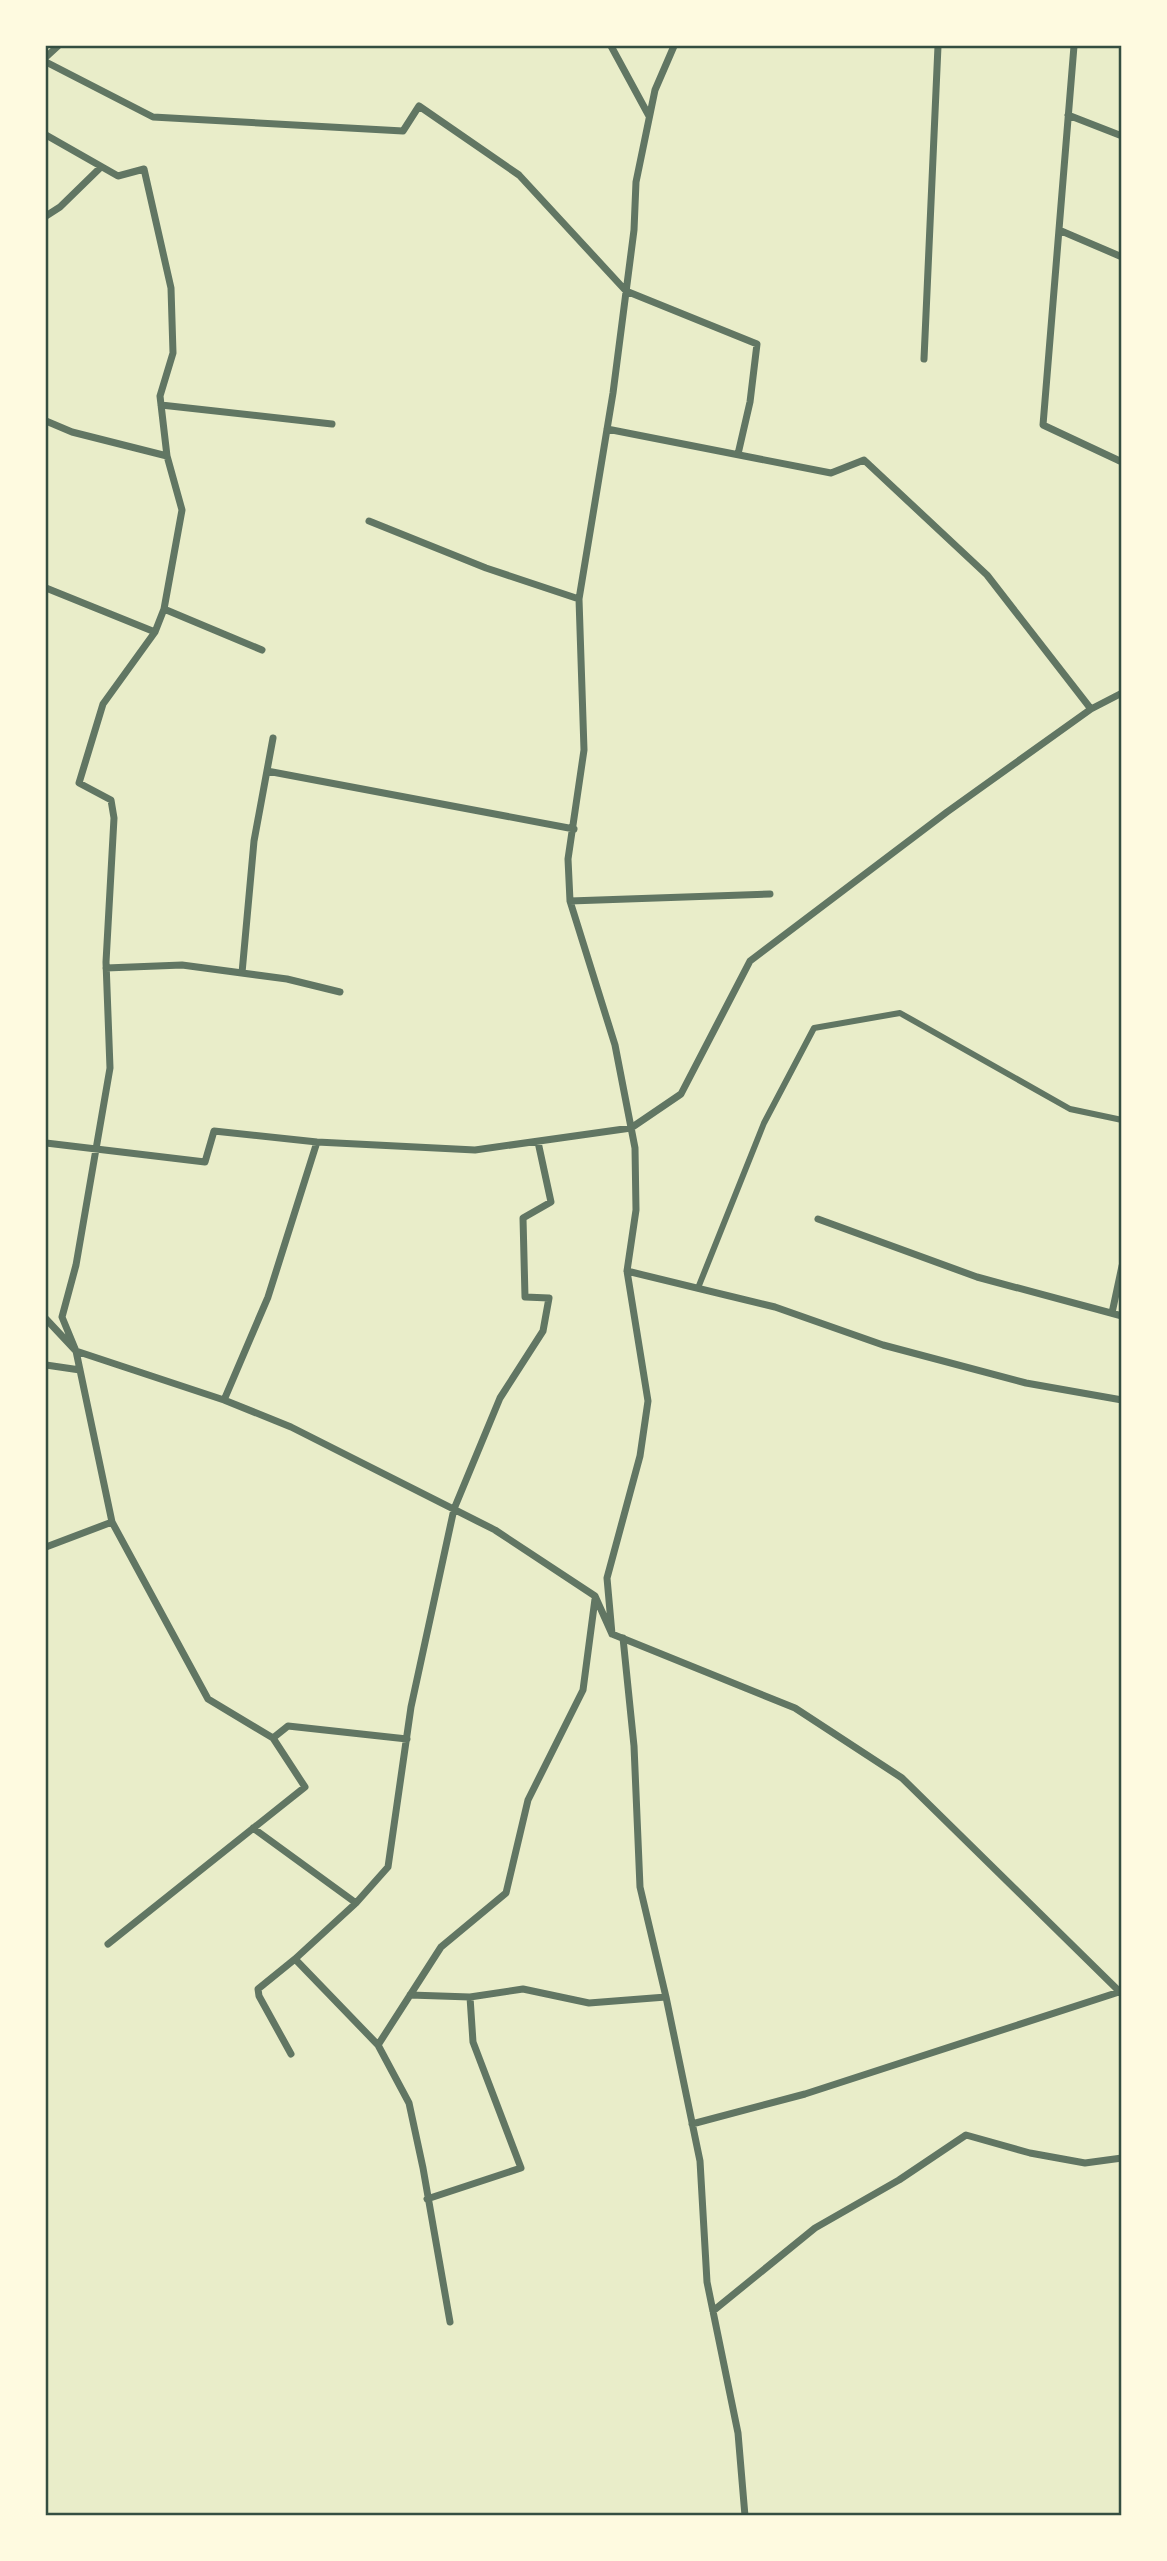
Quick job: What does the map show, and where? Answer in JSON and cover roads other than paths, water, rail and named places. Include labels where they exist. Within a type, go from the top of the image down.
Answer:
[{"type":"street","points":[[58,46],[46,59],[153,117],[403,131],[419,106],[519,174],[626,291],[757,344],[750,402],[738,454]]},
{"type":"street","points":[[611,46],[649,116]]},
{"type":"street","points":[[612,1634],[607,1578],[640,1456],[648,1401],[627,1270],[636,1210],[635,1148],[615,1045],[570,901],[568,859],[584,750],[579,599],[626,291],[634,230],[636,182],[655,90],[674,46]]},
{"type":"street","points":[[924,359],[938,46]]},
{"type":"street","points":[[1074,46],[1044,425],[1122,462]]},
{"type":"street","points":[[1068,116],[1122,136]]},
{"type":"street","points":[[46,135],[118,176],[144,169],[171,288],[173,353],[160,396],[167,456],[182,510],[164,610],[155,632],[103,704],[79,783],[111,800],[114,818],[106,968],[110,1068],[76,1265],[62,1317],[76,1351],[112,1522],[208,1699],[273,1738],[305,1787],[108,1944]]},
{"type":"street","points":[[46,216],[60,207],[102,167]]},
{"type":"street","points":[[1059,230],[1122,257]]},
{"type":"street","points":[[161,405],[332,424]]},
{"type":"street","points":[[46,421],[72,432],[167,456]]},
{"type":"street","points":[[607,429],[831,473],[864,460],[987,575],[1091,709]]},
{"type":"street","points":[[369,521],[486,568],[579,599]]},
{"type":"street","points":[[46,588],[155,632]]},
{"type":"street","points":[[164,610],[261,650]]},
{"type":"street","points":[[46,1143],[205,1162],[214,1130],[317,1142],[475,1150],[631,1128],[681,1094],[750,961],[1091,709],[1122,693]]},
{"type":"street","points":[[242,974],[254,841],[273,738]]},
{"type":"street","points":[[267,771],[573,829]]},
{"type":"street","points":[[570,901],[769,894]]},
{"type":"street","points":[[106,968],[182,965],[286,979],[340,992]]},
{"type":"street","points":[[698,1288],[764,1123],[814,1028],[900,1013],[1070,1109],[1122,1120]]},
{"type":"street","points":[[224,1399],[268,1297],[317,1142]]},
{"type":"street","points":[[291,2054],[259,1996],[258,1989],[356,1903],[388,1867],[411,1707],[454,1509],[500,1398],[543,1331],[549,1298],[525,1297],[523,1218],[551,1202],[538,1142]]},
{"type":"street","points":[[818,1219],[978,1277],[1122,1316]]},
{"type":"street","points":[[1112,1314],[1122,1266]]},
{"type":"street","points":[[627,1270],[775,1307],[883,1345],[1027,1383],[1122,1400]]},
{"type":"street","points":[[46,1319],[76,1351],[224,1399],[291,1427],[495,1530],[595,1596],[612,1634],[795,1708],[902,1778],[1120,1993]]},
{"type":"street","points":[[46,1365],[80,1370]]},
{"type":"street","points":[[46,1547],[112,1522]]},
{"type":"street","points":[[378,2045],[441,1947],[506,1893],[528,1800],[583,1690],[595,1596]]},
{"type":"street","points":[[623,1638],[635,1746],[640,1887],[700,2161],[707,2282],[738,2433],[745,2515]]},
{"type":"street","points":[[273,1738],[288,1726],[407,1739]]},
{"type":"street","points":[[253,1828],[356,1903]]},
{"type":"street","points":[[295,1959],[378,2045],[410,2103],[450,2322]]},
{"type":"street","points":[[410,1995],[470,1997],[523,1989],[589,2003],[666,1997]]},
{"type":"street","points":[[692,2124],[805,2094],[1120,1993]]},
{"type":"street","points":[[427,2199],[521,2168],[473,2042],[470,1997]]},
{"type":"street","points":[[713,2311],[815,2228],[900,2180],[966,2136],[1030,2153],[1085,2163],[1122,2158]]}]
